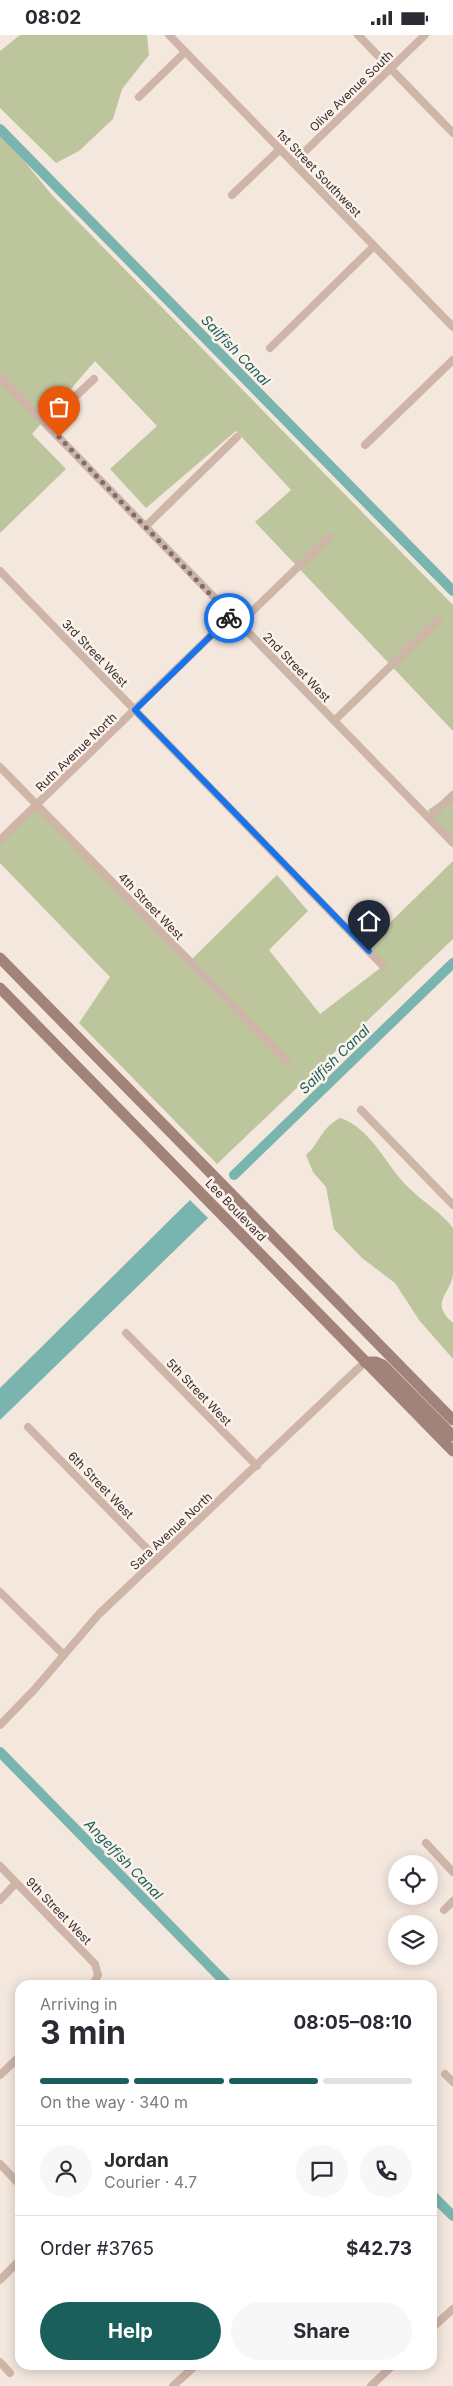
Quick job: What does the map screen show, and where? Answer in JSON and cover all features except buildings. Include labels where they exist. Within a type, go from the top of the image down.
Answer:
[{"type":"main road","name":"Lee Boulevard","points":[[0,958],[453,1420]]},
{"type":"main road","name":"Lee Boulevard","points":[[0,989],[453,1451]]},
{"type":"main road","points":[[365,1362],[376,1361],[382,1365],[453,1436]]},
{"type":"street","name":"1st Street Southwest","points":[[169,35],[453,327]]},
{"type":"street","points":[[358,35],[453,133]]},
{"type":"street","name":"Olive Avenue South","points":[[293,163],[425,35]]},
{"type":"street","points":[[139,97],[185,52]]},
{"type":"street","points":[[232,195],[280,149]]},
{"type":"street","points":[[270,347],[374,246]]},
{"type":"street","points":[[365,445],[453,360]]},
{"type":"street","name":"2nd Street West","points":[[0,377],[453,843]]},
{"type":"street","points":[[46,425],[94,379]]},
{"type":"street","points":[[146,526],[236,437]]},
{"type":"street","points":[[239,624],[329,537]]},
{"type":"street","name":"3rd Street West","points":[[0,571],[383,965]]},
{"type":"street","name":"Ruth Avenue North","points":[[0,840],[231,616]]},
{"type":"street","points":[[334,721],[438,620]]},
{"type":"street","name":"4th Street West","points":[[0,767],[287,1061]]},
{"type":"street","points":[[429,819],[453,795]]},
{"type":"street","points":[[361,1110],[453,1205]]},
{"type":"street","name":"5th Street West","points":[[126,1333],[257,1466]]},
{"type":"street","name":"Sara Avenue North","points":[[0,1725],[34,1690],[63,1654],[99,1615],[365,1362]]},
{"type":"street","name":"6th Street West","points":[[28,1427],[156,1559]]},
{"type":"street","points":[[0,1592],[63,1654]]},
{"type":"street","points":[[426,1843],[453,1872]]},
{"type":"street","name":"9th Street West","points":[[0,1866],[95,1964],[98,1975],[96,1980]]},
{"type":"street","points":[[0,1900],[16,1883]]},
{"type":"street","points":[[444,1910],[453,1901]]},
{"type":"street","points":[[0,2075],[15,2061]]},
{"type":"street","points":[[445,2074],[453,2082]]},
{"type":"street","points":[[0,2164],[15,2180]]},
{"type":"street","points":[[0,2279],[15,2265]]},
{"type":"street","points":[[437,2323],[453,2309]]},
{"type":"street","points":[[0,2362],[10,2373]]},
{"type":"street","points":[[173,2386],[191,2370]]},
{"type":"street","points":[[371,2386],[388,2370]]},
{"type":"green space","points":[[20,35],[147,35],[149,55],[122,89],[113,119],[79,151],[56,163],[0,108],[0,51]]},
{"type":"green space","points":[[0,136],[11,145],[52,195],[453,605],[453,731],[255,522],[291,490],[236,431],[146,508],[110,469],[157,426],[95,361],[32,434],[66,469],[0,533]]},
{"type":"green space","points":[[453,793],[453,844],[428,810]]},
{"type":"green space","points":[[36,806],[190,961],[277,875],[308,911],[269,950],[320,1014],[383,966],[365,947],[453,861],[453,939],[217,1164],[79,1023],[110,977],[0,863],[0,839]]},
{"type":"green space","points":[[340,1118],[351,1123],[370,1139],[401,1180],[453,1228],[453,1275],[443,1299],[442,1309],[453,1323],[453,1359],[419,1320],[395,1283],[362,1258],[334,1229],[326,1187],[313,1172],[306,1155],[324,1131]]},
{"type":"water","points":[[190,1200],[208,1218],[0,1420],[0,1388]]},
{"type":"waterway","name":"Sailfish Canal","points":[[0,129],[453,591]]},
{"type":"waterway","name":"Sailfish Canal","points":[[234,1175],[453,963]]},
{"type":"waterway","name":"Angelfish Canal","points":[[0,1752],[223,1980]]},
{"type":"waterway","name":"Angelfish Canal","points":[[437,2200],[453,2216]]},
{"type":"way so far","points":[[59,437],[231,616],[229,618]]},
{"type":"route","points":[[229,618],[135,710],[369,951]]}]
